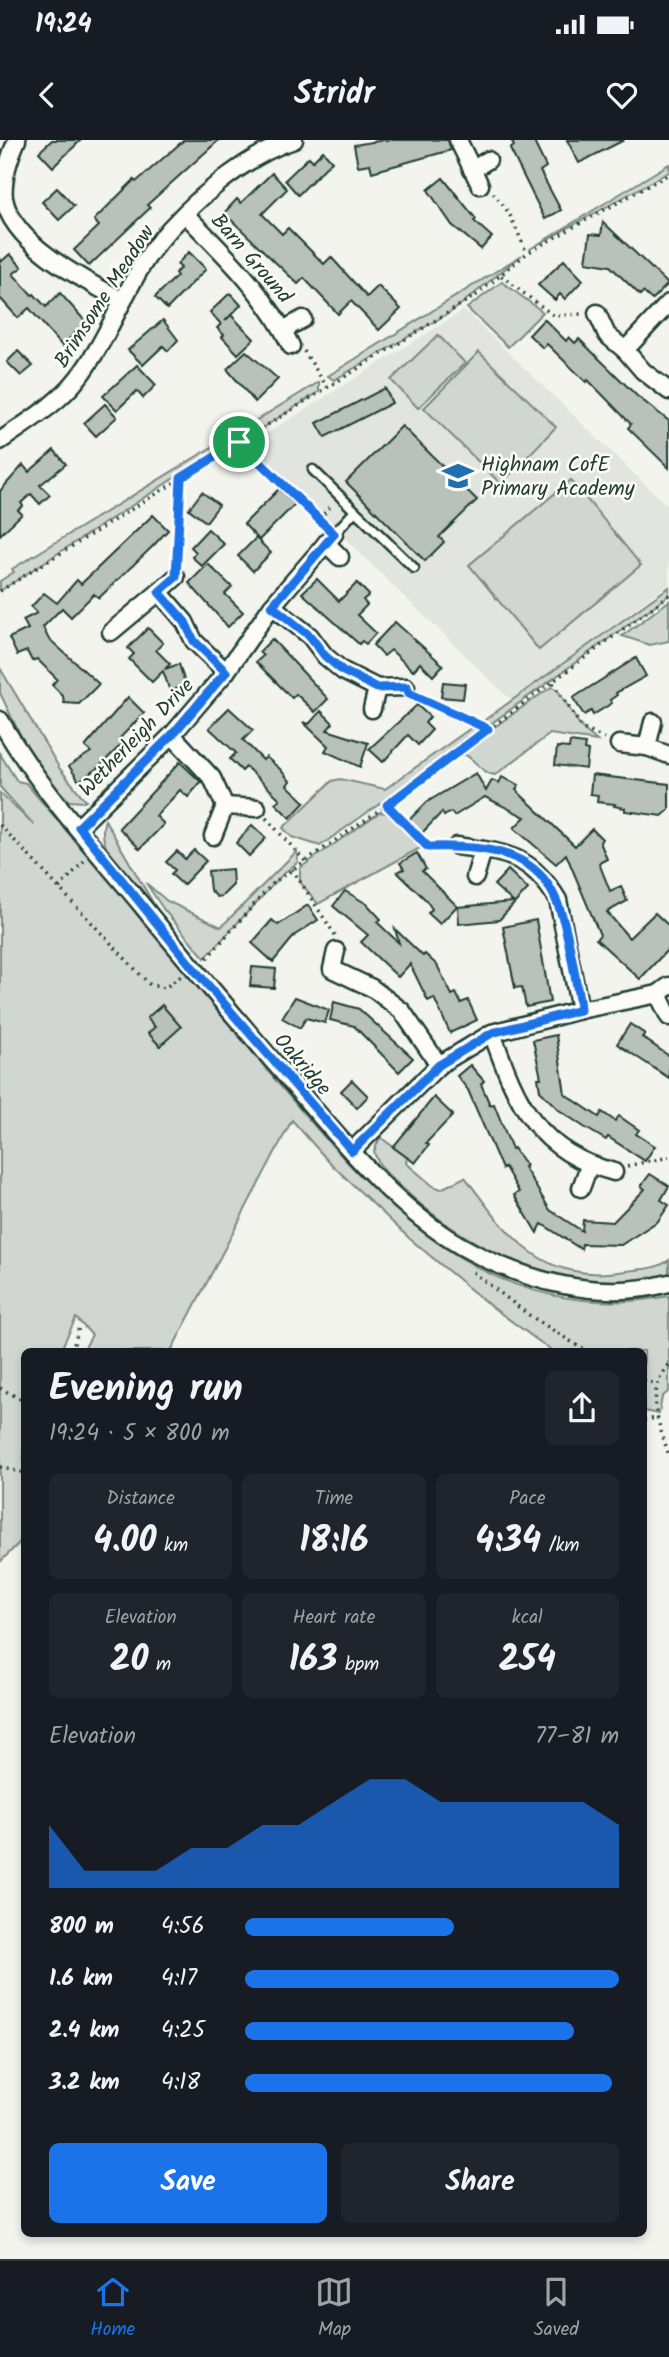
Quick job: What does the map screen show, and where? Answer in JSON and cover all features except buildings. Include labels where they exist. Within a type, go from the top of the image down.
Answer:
[{"type":"street","points":[[17,140],[9,157],[2,198],[15,219],[31,240],[63,270],[123,301]]},
{"type":"street","name":"Brimsome Meadow","points":[[0,441],[45,410],[76,380],[99,349],[123,301],[156,246],[186,215],[223,180],[272,143],[294,140]]},
{"type":"street","points":[[458,140],[476,177],[488,160]]},
{"type":"street","name":"Barn Ground","points":[[186,215],[250,281],[295,345]]},
{"type":"street","points":[[625,349],[669,303]]},
{"type":"street","points":[[597,313],[607,335],[625,349],[643,371],[669,391]]},
{"type":"street","name":"Barn Ground","points":[[283,330],[303,320]]},
{"type":"street","points":[[330,538],[340,557]]},
{"type":"street","name":"Wetherleigh Drive","points":[[79,827],[172,735],[226,672],[272,606],[330,538]]},
{"type":"street","points":[[111,632],[176,577]]},
{"type":"street","points":[[159,592],[185,622],[194,641],[226,672]]},
{"type":"street","points":[[272,606],[310,636],[325,656],[343,671],[377,688],[407,687]]},
{"type":"street","points":[[372,709],[377,688]]},
{"type":"street","name":"Oakridge","points":[[0,720],[40,782],[193,968],[352,1151],[406,1204],[460,1245],[515,1273],[560,1285],[607,1290],[652,1288],[669,1283]]},
{"type":"street","points":[[648,747],[653,722]]},
{"type":"street","points":[[172,735],[212,778],[225,806],[213,836]]},
{"type":"street","points":[[619,744],[648,747],[669,755]]},
{"type":"street","points":[[225,806],[257,808]]},
{"type":"street","points":[[457,846],[510,854],[536,870],[549,885],[558,900],[580,1010]]},
{"type":"street","points":[[475,877],[483,850]]},
{"type":"street","points":[[336,951],[332,969],[372,988],[401,1011],[439,1065]]},
{"type":"street","points":[[352,1151],[439,1065],[492,1033],[664,990],[669,1017]]},
{"type":"street","points":[[492,1033],[514,1094],[533,1124],[559,1148],[589,1166],[614,1172]]},
{"type":"street","points":[[581,1188],[589,1166]]},
{"type":"lane","points":[[313,470],[414,568]]},
{"type":"lane","points":[[330,538],[355,511]]},
{"type":"path","points":[[0,591],[478,294],[527,253],[669,174]]},
{"type":"path","points":[[476,177],[500,200],[527,253]]},
{"type":"path","points":[[500,275],[554,316],[597,313]]},
{"type":"path","points":[[295,345],[327,387]]},
{"type":"path","points":[[239,442],[318,519],[330,538]]},
{"type":"path","points":[[176,577],[181,478]]},
{"type":"path","points":[[318,519],[340,497]]},
{"type":"path","points":[[0,825],[150,985],[164,988],[202,964],[273,883],[387,805],[669,595]]},
{"type":"path","points":[[552,683],[583,729],[619,744]]},
{"type":"path","points":[[407,687],[409,693],[488,729]]},
{"type":"path","points":[[387,805],[428,847],[457,846]]},
{"type":"path","points":[[257,808],[305,860]]},
{"type":"path","points":[[59,888],[95,848]]},
{"type":"path","points":[[292,869],[338,938],[336,951]]},
{"type":"path","points":[[614,1172],[631,1164],[669,1157]]},
{"type":"path","points":[[465,1266],[529,1315],[581,1348]]},
{"type":"path","points":[[73,1348],[79,1327]]},
{"type":"path","points":[[669,1365],[656,1384],[653,1399],[669,1456]]},
{"type":"path","points":[[647,1381],[656,1384]]},
{"type":"path","points":[[0,1388],[21,1399]]},
{"type":"path","points":[[647,1420],[657,1418]]},
{"type":"path","points":[[663,1436],[669,1435]]},
{"type":"path","points":[[0,1467],[21,1472]]},
{"type":"shaded area","points":[[669,164],[669,172],[530,249]]},
{"type":"shaded area","points":[[522,255],[454,310],[334,380],[328,376]]},
{"type":"shaded area","points":[[502,282],[543,312],[508,347],[467,308]]},
{"type":"shaded area","name":"Highnam CofE Primary Academy","points":[[464,310],[669,507],[669,584],[511,700],[248,445]]},
{"type":"shaded area","points":[[438,335],[465,363],[418,408],[391,380]]},
{"type":"shaded area","points":[[479,352],[556,427],[501,484],[424,408]]},
{"type":"shaded area","points":[[319,382],[319,392],[245,439],[233,440],[0,591],[0,581],[14,572],[12,569]]},
{"type":"shaded area","points":[[571,480],[641,565],[539,650],[469,565]]},
{"type":"shaded area","points":[[669,587],[669,595],[489,725],[482,722]]},
{"type":"shaded area","points":[[669,601],[669,641],[650,645],[622,636]]},
{"type":"shaded area","points":[[0,668],[60,769],[86,801],[69,801],[48,779],[23,741],[0,693]]},
{"type":"shaded area","points":[[551,687],[557,689],[581,727],[597,741],[550,734],[495,775],[459,752]]},
{"type":"shaded area","points":[[480,727],[481,732],[320,846],[292,837],[283,828],[332,781],[340,779],[385,789],[471,728]]},
{"type":"shaded area","points":[[0,754],[17,781],[26,783],[126,898],[308,1119],[362,1177],[399,1212],[437,1242],[477,1267],[520,1286],[566,1298],[615,1302],[669,1296],[669,1391],[662,1397],[659,1414],[647,1412],[647,1348],[548,1348],[488,1304],[410,1239],[329,1162],[292,1120],[173,1348],[85,1348],[92,1335],[76,1318],[62,1348],[21,1348],[21,1541],[0,1562],[0,793],[34,825],[0,787]]},
{"type":"shaded area","points":[[380,812],[387,813],[422,847],[318,904],[300,882],[300,868]]},
{"type":"shaded area","points":[[105,820],[156,908],[111,857],[105,845]]},
{"type":"shaded area","points":[[297,851],[298,862],[283,874],[205,958],[164,910],[146,883],[167,901],[221,927]]},
{"type":"shaded area","points":[[380,1137],[407,1157],[406,1163],[433,1186],[441,1189],[465,1177],[514,1237],[531,1252],[550,1263],[572,1271],[597,1273],[649,1268],[669,1260],[669,1274],[634,1280],[599,1281],[531,1267],[498,1254],[438,1218],[389,1176],[374,1151]]},
{"type":"place","name":"Highnam CofE Primary Academy","points":[[458,476]]},
{"type":"route","points":[[239,442],[334,534],[272,606],[310,636],[325,656],[343,671],[377,688],[407,687],[409,693],[488,729],[387,805],[428,847],[457,846],[510,854],[536,870],[558,900],[579,999],[580,1010],[492,1033],[439,1065],[352,1151],[193,968],[79,827],[172,735],[226,672],[194,641],[185,622],[159,592],[176,577],[181,478],[239,442]]}]
